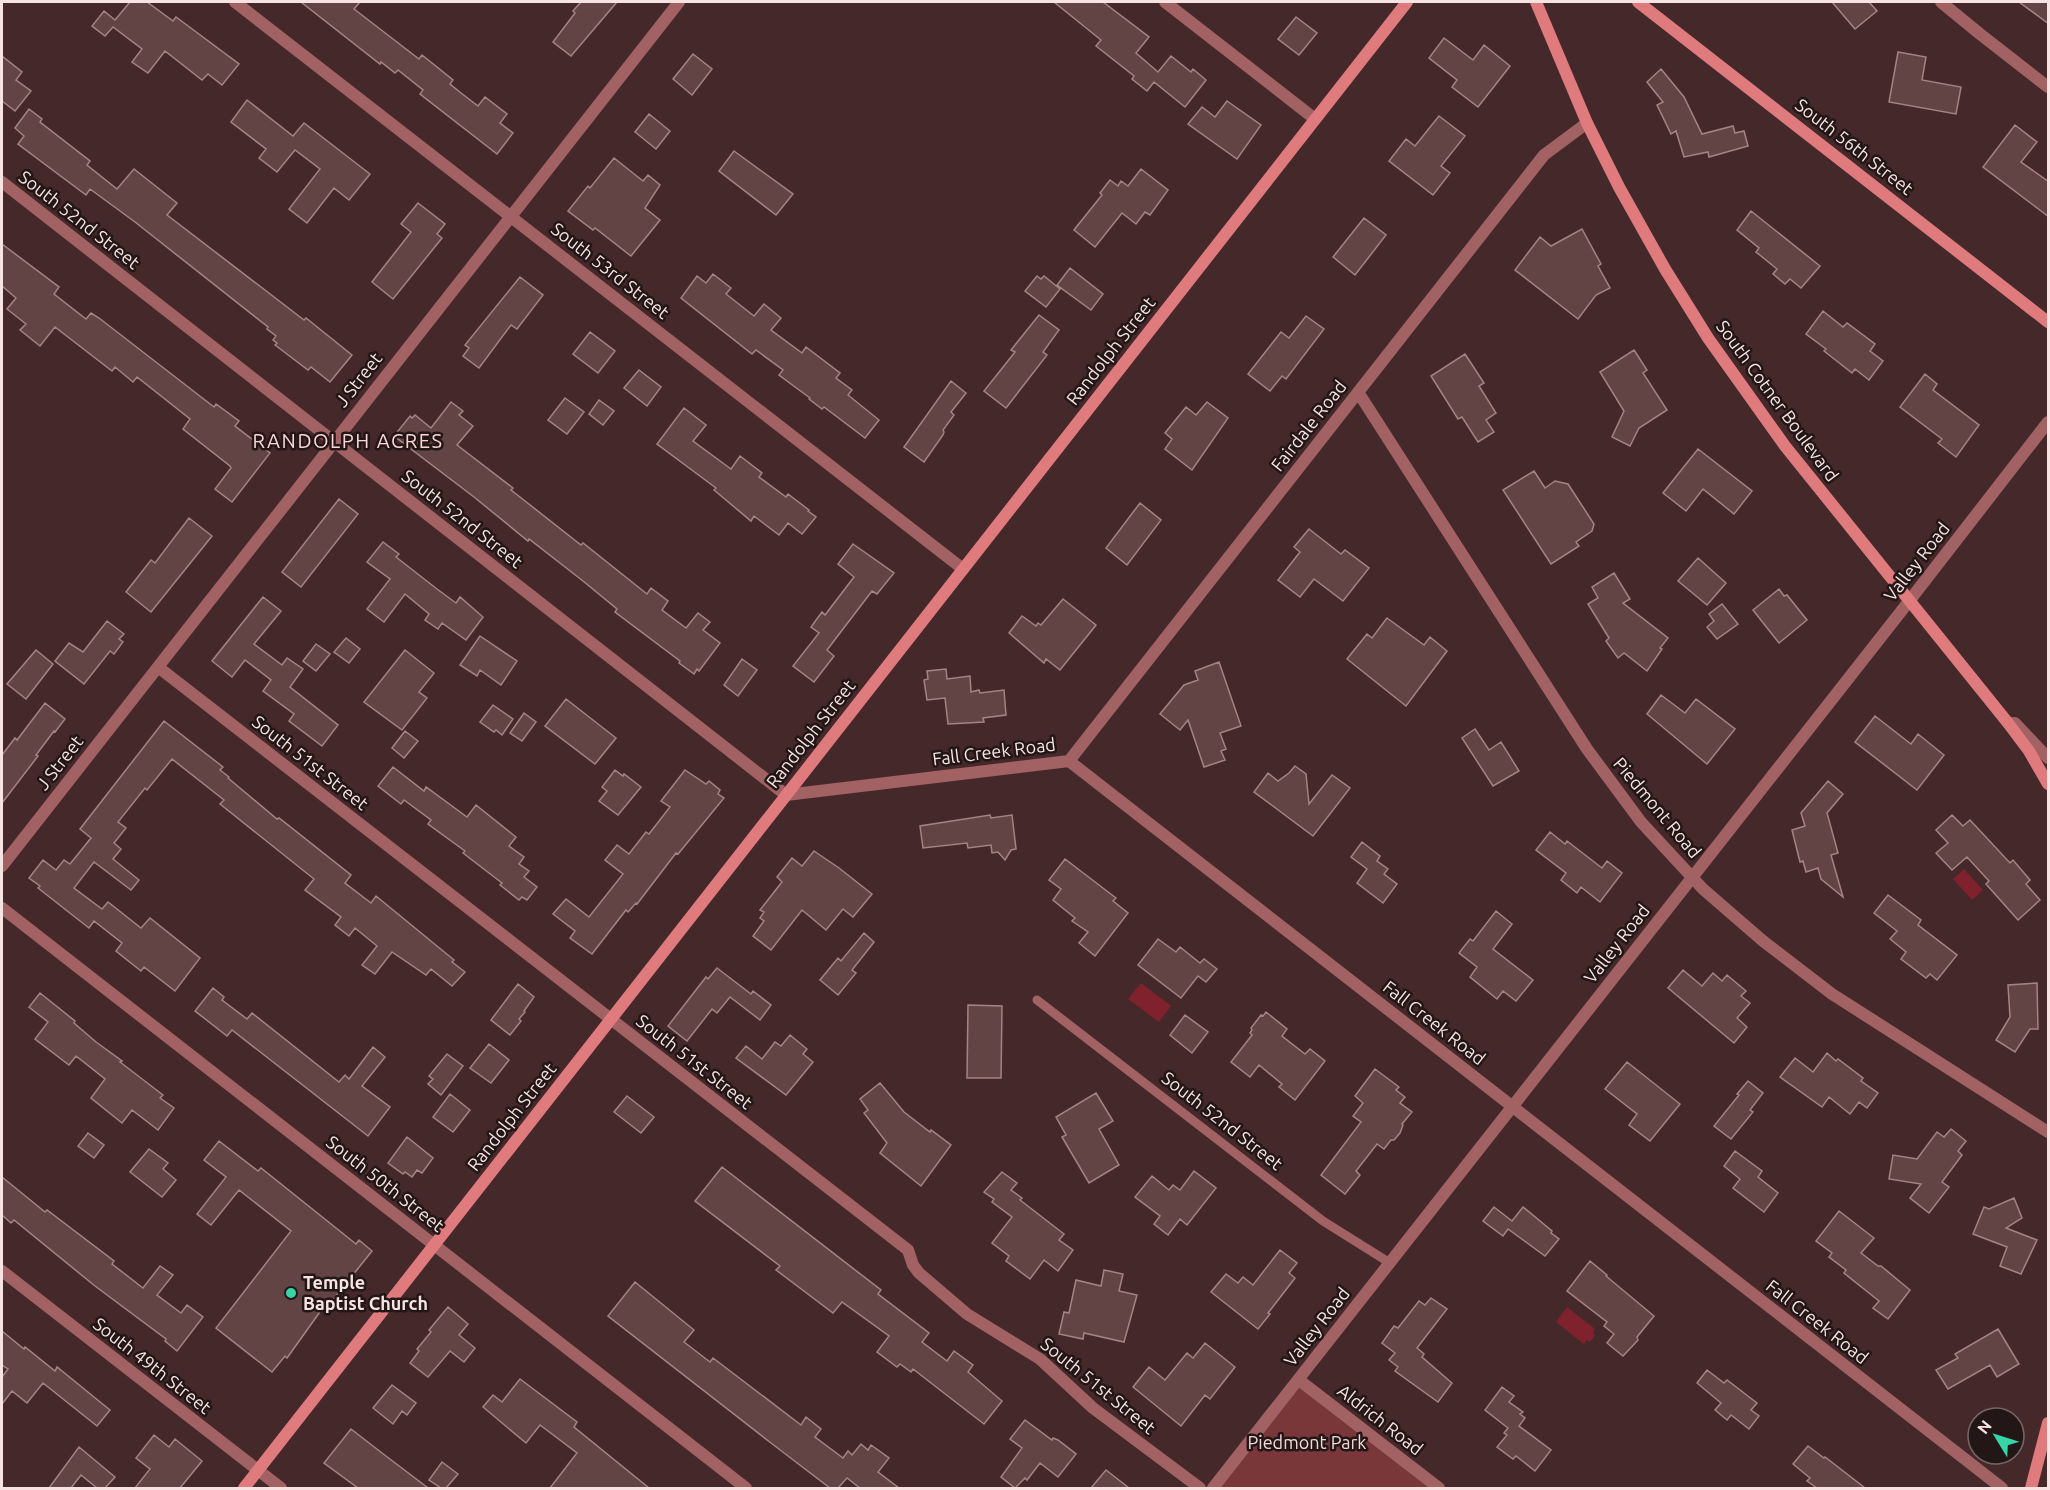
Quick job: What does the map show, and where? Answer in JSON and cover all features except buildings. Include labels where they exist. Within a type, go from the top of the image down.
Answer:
[{"type":"main road","name":"Randolph Street","points":[[244,1488],[1407,2]]},
{"type":"main road","name":"South Cotner Boulevard","points":[[1536,2],[1587,123],[1647,238],[1685,304],[1732,375],[1785,446],[2008,723],[2029,751],[2049,784]]},
{"type":"main road","name":"South 56th Street","points":[[1638,2],[2049,322]]},
{"type":"main road","points":[[2031,1488],[2049,1423]]},
{"type":"street","name":"South 53rd Street","points":[[235,2],[963,569]]},
{"type":"street","name":"J Street","points":[[2,866],[679,2]]},
{"type":"street","points":[[1165,2],[1315,119]]},
{"type":"street","points":[[1941,2],[2049,87]]},
{"type":"street","name":"Fairdale Road","points":[[1070,761],[1544,155],[1587,123]]},
{"type":"street","name":"South 52nd Street","points":[[2,182],[786,795]]},
{"type":"street","name":"Piedmont Road","points":[[1358,392],[1581,741],[1625,802],[1703,889],[1763,941],[1832,994],[2049,1132]]},
{"type":"street","name":"Valley Road","points":[[1213,1488],[2049,422]]},
{"type":"street","name":"South 51st Street","points":[[158,667],[909,1250],[913,1265],[920,1273],[967,1314],[1040,1359],[1093,1408],[1200,1488]]},
{"type":"street","points":[[2008,723],[2015,723],[2049,758]]},
{"type":"street","name":"Fall Creek Road","points":[[786,795],[1070,761],[2002,1488]]},
{"type":"street","name":"South 50th Street","points":[[2,908],[746,1488]]},
{"type":"street","name":"South 49th Street","points":[[2,1271],[281,1488]]},
{"type":"street","name":"Aldrich Road","points":[[1299,1380],[1439,1488]]},
{"type":"lane","name":"South 52nd Street","points":[[1037,1000],[1323,1221],[1390,1263]]},
{"type":"green space","name":"Piedmont Park","points":[[1299,1380],[1439,1488],[1213,1488]]},
{"type":"shaded area","points":[[1964,869],[1983,890],[1972,900],[1953,879]]},
{"type":"shaded area","points":[[1141,983],[1171,1006],[1159,1022],[1128,999]]},
{"type":"shaded area","points":[[1567,1307],[1595,1329],[1593,1333],[1595,1335],[1590,1342],[1587,1340],[1584,1344],[1556,1322]]},
{"type":"place","name":"Temple Baptist Church","points":[[291,1293]]},
{"type":"district","name":"RANDOLPH ACRES","points":[[348,441]]}]
